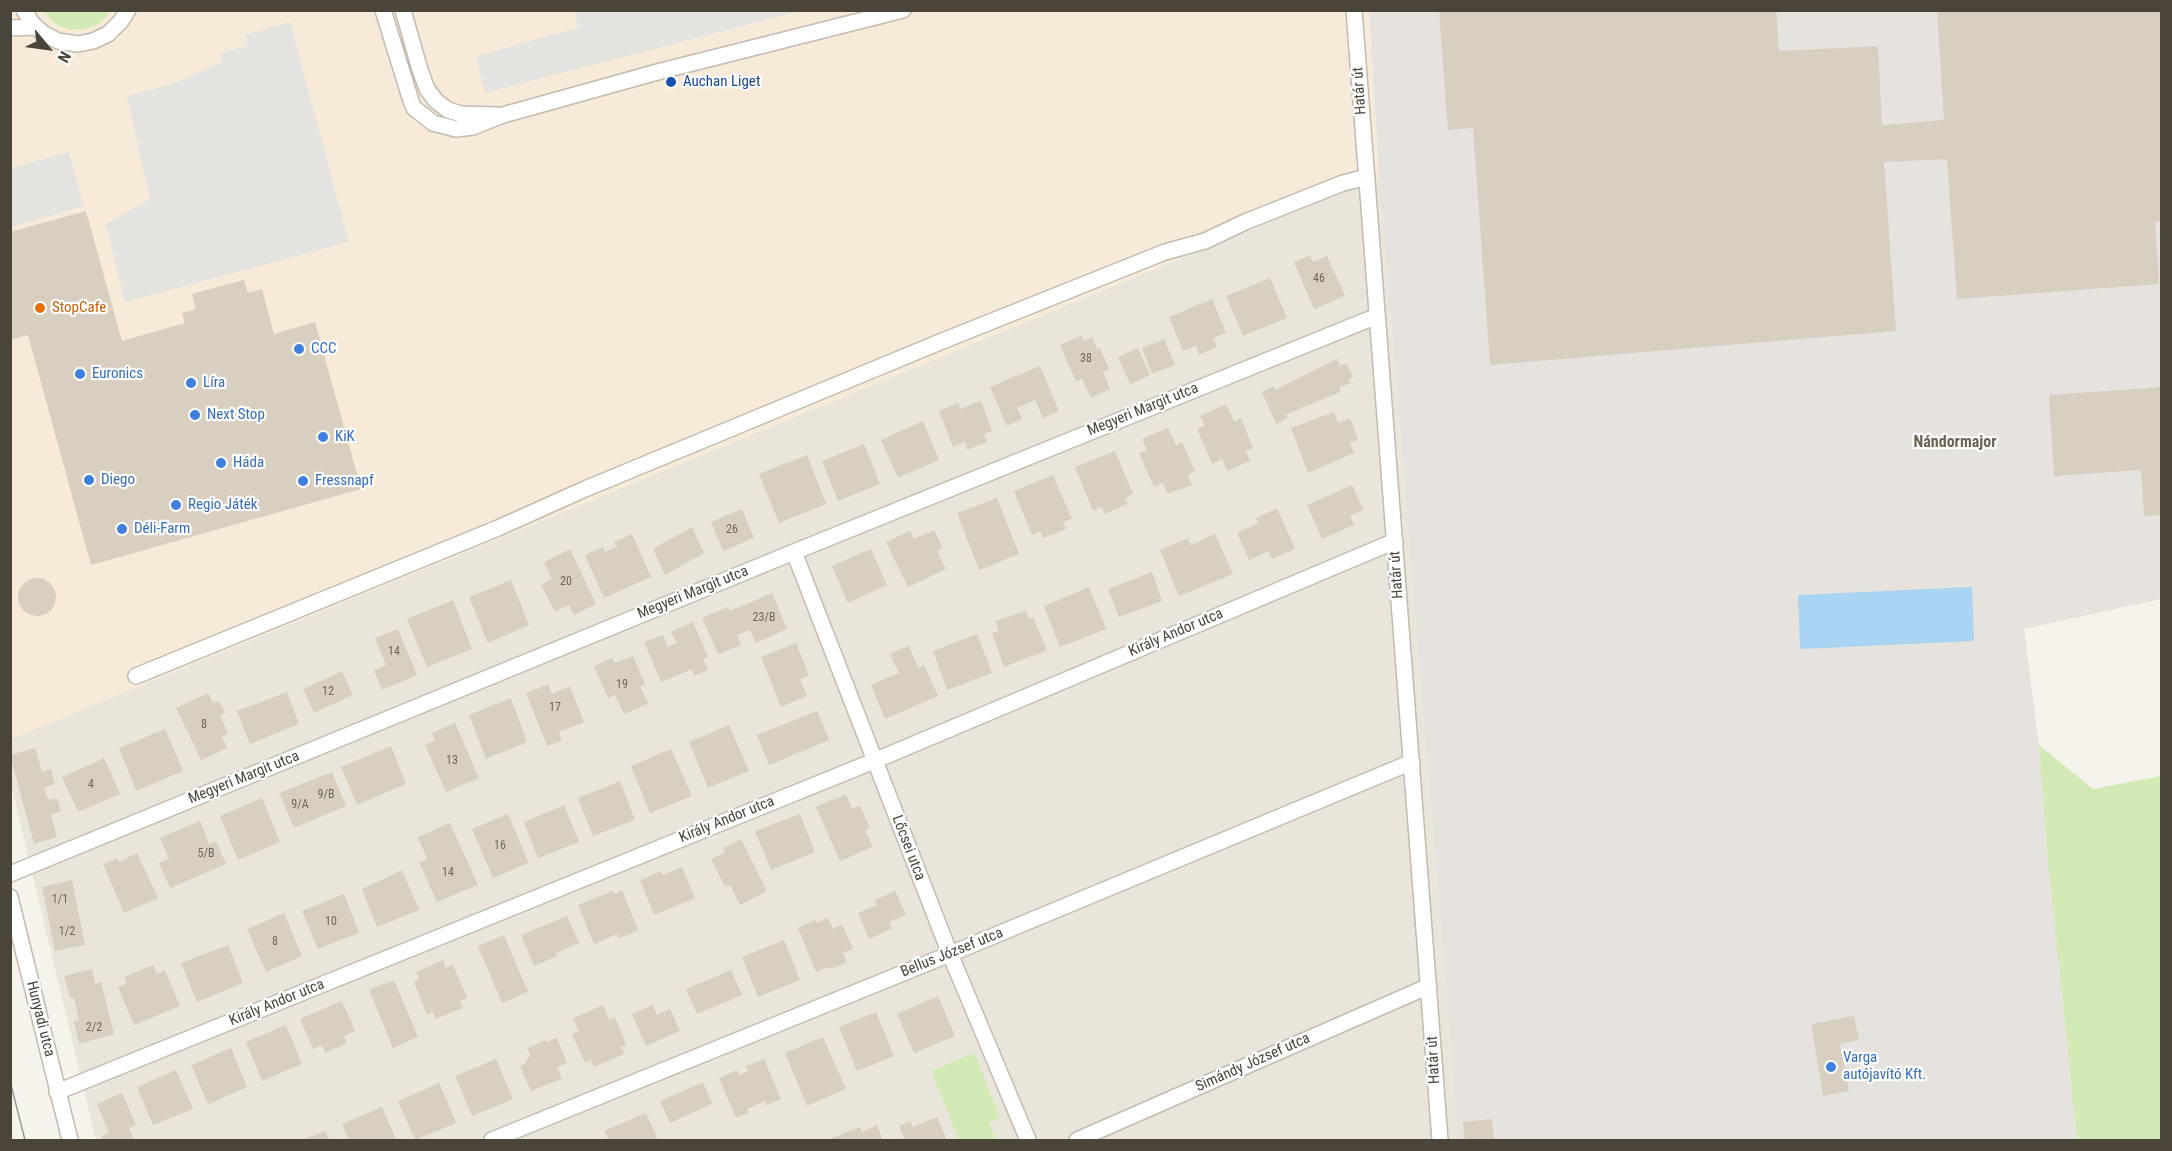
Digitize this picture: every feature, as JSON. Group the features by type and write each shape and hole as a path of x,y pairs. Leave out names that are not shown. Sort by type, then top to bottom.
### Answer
{"street":[{"path":"24,10 35,27 58,41 83,43 108,34 129,12"},
{"path":"383,10 411,101 420,114 439,126 456,129 473,127 503,116 662,71 903,10"},
{"path":"404,10 420,70 427,89 436,101 448,110 461,114 503,116"},
{"name":"Határ út","path":"1354,10 1440,1140"},
{"path":"10,28 35,27"},
{"path":"136,676 488,533 585,489 951,337 1165,252 1204,241 1343,183 1366,177"},
{"name":"Megyeri Margit utca","path":"10,874 794,552 1377,316"},
{"name":"Király Andor utca","path":"57,1092 874,760 1395,542"},
{"name":"Lőcsei utca","path":"794,552 950,954 1028,1140"},
{"name":"Bellus József utca","path":"492,1140 950,954 1412,762"},
{"name":"Hunyadi utca","path":"10,897 70,1140"},
{"name":"Simándy József utca","path":"1077,1140 1429,986"}],"shaded area":[{"path":"574,10 800,11 485,93 476,56 578,28"},
{"path":"11,11 1369,11 1379,177 11,739"},
{"path":"1369,11 2161,11 2161,599 2024,629 2039,745 2077,1140 1458,1140 1379,177"},
{"path":"290,22 349,242 125,302 106,224 150,199 127,96 173,84 222,62 221,53 248,46 245,35"},
{"path":"69,152 84,206 11,227 11,168"},
{"path":"1379,177 1458,1140 96,1140 11,785 10,739"}],"green space":[{"path":"43,11 111,11 100,23 86,29 70,30 55,24"},
{"path":"2039,745 2093,789 2161,776 2161,1140 2077,1140 2047,848"},
{"path":"974,1053 1000,1117 989,1122 995,1138 959,1140 931,1071"}],"water":[{"path":"1972,587 1974,641 1800,649 1798,595"}],"building":[{"path":"1439,10 1776,10 1779,51 1878,46 1882,125 1944,120 1937,10 2162,10 2162,221 2155,222 2159,284 1957,299 1947,159 1884,162 1896,331 1490,365 1473,128 1448,130"},
{"name":"Next Stop","path":"86,211 122,341 185,323 182,313 196,309 192,294 244,280 248,293 262,289 274,334 315,322 361,489 91,565 28,335 10,340 10,232"},
{"path":"1310,255 1313,262 1327,256 1345,296 1314,309 1294,262"},
{"path":"1270,278 1287,318 1243,336 1226,296"},
{"path":"1212,299 1226,333 1213,338 1217,347 1199,355 1196,346 1183,351 1169,317"},
{"path":"1081,336 1084,341 1092,337 1097,349 1100,348 1109,369 1103,372 1110,389 1091,398 1082,379 1076,381 1060,345"},
{"path":"1164,339 1175,365 1152,374 1142,348"},
{"path":"1138,348 1150,375 1130,384 1118,357"},
{"path":"1337,359 1340,366 1346,363 1353,377 1349,379 1351,383 1340,387 1340,392 1285,415 1288,418 1276,424 1262,392 1274,386 1275,390"},
{"path":"1040,366 1059,411 1043,418 1035,400 1017,408 1022,419 1007,426 990,387"},
{"path":"2162,387 2162,515 2144,516 2141,470 2054,476 2049,395"},
{"path":"981,401 992,431 984,434 987,442 967,450 965,442 953,447 939,411 958,403 960,409"},
{"path":"1226,404 1234,421 1241,418 1253,448 1246,451 1250,461 1227,471 1222,459 1212,464 1197,429 1205,426 1200,416"},
{"path":"1334,412 1338,423 1350,418 1358,439 1350,444 1354,453 1308,473 1291,428"},
{"path":"923,421 939,460 898,478 881,440"},
{"path":"1168,428 1176,445 1182,442 1195,471 1188,475 1192,485 1168,494 1163,483 1154,487 1139,453 1147,450 1142,439"},
{"path":"864,444 880,484 838,501 822,461"},
{"path":"1115,451 1133,494 1125,498 1128,504 1104,514 1102,507 1093,511 1075,467"},
{"path":"807,455 826,504 779,523 759,474"},
{"path":"1053,475 1072,519 1063,522 1066,529 1043,538 1040,531 1032,535 1014,491"},
{"path":"1352,485 1363,510 1350,516 1354,525 1322,539 1307,505"},
{"path":"997,498 1019,554 979,570 957,513"},
{"path":"1277,508 1295,549 1272,559 1268,551 1249,560 1237,533 1258,523 1256,518"},
{"path":"742,509 754,538 723,551 711,522"},
{"path":"692,527 704,553 665,575 653,549"},
{"path":"934,530 943,548 937,551 946,569 908,587 886,542 910,531 914,539"},
{"path":"632,534 651,577 604,598 585,555 603,547 605,552 617,547 614,542"},
{"path":"1215,534 1233,574 1179,596 1160,550 1188,538 1191,545"},
{"path":"570,549 596,604 574,615 569,605 555,612 541,585 552,579 544,562"},
{"path":"871,549 887,585 848,603 832,566"},
{"path":"1152,572 1162,601 1119,617 1108,589"},
{"path":"37,578 44,579 50,584 55,590 55,604 50,610 44,615 37,616 30,615 24,610 19,604 18,597 19,590 24,584 30,579"},
{"path":"511,580 529,625 488,643 469,597"},
{"path":"1089,587 1106,629 1060,647 1044,606"},
{"path":"772,593 787,629 756,643 750,630 737,635 741,645 718,654 702,618 728,607 730,611"},
{"path":"453,600 472,649 427,667 407,619"},
{"path":"1026,611 1029,619 1033,617 1047,650 1004,667 992,633 999,631 995,621"},
{"path":"693,622 708,657 703,659 708,670 694,676 692,669 661,682 644,642 663,635 668,647 677,643 671,632"},
{"path":"398,629 417,675 382,690 374,670 386,665 375,638"},
{"path":"977,634 992,673 947,690 933,651"},
{"path":"796,643 809,676 800,679 807,696 781,707 761,657"},
{"path":"909,646 918,668 924,665 938,696 885,719 871,685 899,673 890,654"},
{"path":"633,656 645,684 640,686 648,704 624,714 615,695 608,698 594,666 612,658 615,663"},
{"path":"342,671 353,695 314,713 303,689"},
{"path":"548,684 552,694 570,686 584,722 559,732 562,740 547,746 526,693"},
{"path":"287,692 299,724 250,744 237,711"},
{"path":"208,693 213,703 219,701 225,713 220,716 228,733 222,737 227,748 201,760 176,708"},
{"path":"511,698 527,742 486,759 469,715"},
{"path":"817,711 829,740 769,765 757,735"},
{"path":"455,723 479,778 446,792 425,745 435,740 432,733"},
{"path":"729,725 749,771 708,788 689,742"},
{"path":"165,729 183,771 136,791 119,748"},
{"path":"391,746 406,784 357,805 341,767"},
{"path":"35,748 42,772 51,769 55,784 44,788 46,794 49,800 57,798 61,811 51,815 57,837 34,844 10,755"},
{"path":"671,749 692,796 650,813 631,766"},
{"path":"104,758 120,794 78,812 62,777"},
{"path":"332,772 346,806 294,828 279,793"},
{"path":"620,781 635,820 593,836 578,798"},
{"path":"846,794 852,809 860,806 870,828 865,830 873,847 840,861 816,807"},
{"path":"262,798 280,842 238,860 220,816"},
{"path":"564,805 579,842 538,858 524,822"},
{"path":"508,814 529,863 493,878 472,829"},
{"path":"800,814 815,852 771,870 755,831"},
{"path":"200,821 209,844 216,841 226,864 170,888 159,863 169,859 160,838"},
{"path":"450,823 478,885 437,902 419,862 427,859 418,837"},
{"path":"741,839 767,891 740,905 730,885 725,887 711,859 725,852 723,848"},
{"path":"137,853 158,898 124,913 103,864 118,858 119,862"},
{"path":"682,867 695,898 654,915 640,880 661,871 663,875"},
{"path":"402,870 419,910 377,927 362,889"},
{"path":"72,880 85,945 55,951 42,887"},
{"path":"622,890 638,930 619,938 617,934 594,944 578,905 613,891 614,894"},
{"path":"895,891 906,915 889,922 892,929 869,939 858,913 877,905 875,900"},
{"path":"344,894 359,933 318,949 302,911"},
{"path":"284,913 302,956 266,972 247,929"},
{"path":"567,916 579,943 534,966 521,935"},
{"path":"828,918 833,929 842,924 853,949 843,953 847,962 816,972 798,928 815,920 816,923"},
{"path":"504,935 528,992 502,1003 478,946"},
{"path":"784,940 800,980 758,997 742,957"},
{"path":"228,945 243,983 197,1002 181,963"},
{"path":"443,960 446,968 453,965 467,998 460,1001 463,1008 436,1019 433,1012 427,1015 414,982 419,980 416,972"},
{"path":"153,965 157,974 165,970 180,1006 134,1025 118,987 127,983 124,977"},
{"path":"92,969 95,984 101,982 114,1034 79,1044 74,1022 79,1020 74,998 70,998 64,976"},
{"path":"731,970 742,995 697,1014 686,989"},
{"path":"394,980 418,1037 393,1048 369,990"},
{"path":"938,996 955,1036 914,1053 897,1014"},
{"path":"342,1001 355,1031 344,1036 347,1043 325,1053 322,1045 313,1049 300,1019"},
{"path":"603,1005 609,1020 615,1017 626,1045 621,1047 624,1054 594,1067 591,1060 585,1063 572,1034 579,1031 573,1018"},
{"path":"653,1005 657,1015 670,1009 680,1031 646,1046 632,1014"},
{"path":"876,1012 894,1056 857,1071 839,1027"},
{"name":"Varga autójavító Kft.","path":"1854,1016 1859,1040 1840,1044 1849,1091 1823,1096 1811,1024"},
{"path":"286,1025 302,1064 262,1081 246,1042"},
{"path":"823,1037 846,1089 807,1106 785,1053"},
{"path":"557,1038 567,1063 557,1067 562,1079 531,1091 520,1066 525,1064 530,1054 527,1048"},
{"path":"231,1048 247,1087 208,1104 191,1065"},
{"path":"496,1059 513,1099 472,1116 455,1076"},
{"path":"764,1059 781,1099 767,1105 765,1101 747,1109 749,1113 736,1118 719,1078 737,1070 739,1075 748,1071 746,1066"},
{"path":"176,1070 193,1109 153,1125 137,1087"},
{"path":"703,1082 712,1104 670,1123 660,1101"},
{"path":"439,1083 456,1123 415,1140 398,1101"},
{"path":"122,1093 136,1125 129,1128 134,1140 103,1140 101,1136 109,1133 97,1104"},
{"path":"382,1107 396,1140 349,1140 342,1124"},
{"path":"646,1113 658,1140 609,1140 604,1131"},
{"path":"937,1117 947,1140 898,1140 904,1138 899,1126 910,1121 913,1127"},
{"path":"1492,1119 1494,1140 1465,1140 1463,1122"},
{"path":"877,1125 883,1140 833,1140 832,1138 860,1127 862,1132"},
{"path":"325,1131 329,1140 302,1140"}],"tram line":[{"path":"10,1081 25,1140"}],"place":[{"name":"Auchan Liget","path":"671,82"},
{"name":"StopCafe","path":"40,308"},
{"name":"CCC","path":"299,349"},
{"name":"Euronics","path":"80,374"},
{"name":"Líra","path":"191,383"},
{"name":"Next Stop","path":"195,415"},
{"name":"KiK","path":"323,437"},
{"name":"Háda","path":"221,463"},
{"name":"Diego","path":"89,480"},
{"name":"Fressnapf","path":"303,481"},
{"name":"Regio Játék","path":"176,505"},
{"name":"Déli-Farm","path":"122,529"},
{"name":"Varga autójavító Kft.","path":"1831,1067"}],"district":[{"name":"Nándormajor","path":"1955,443"}]}
